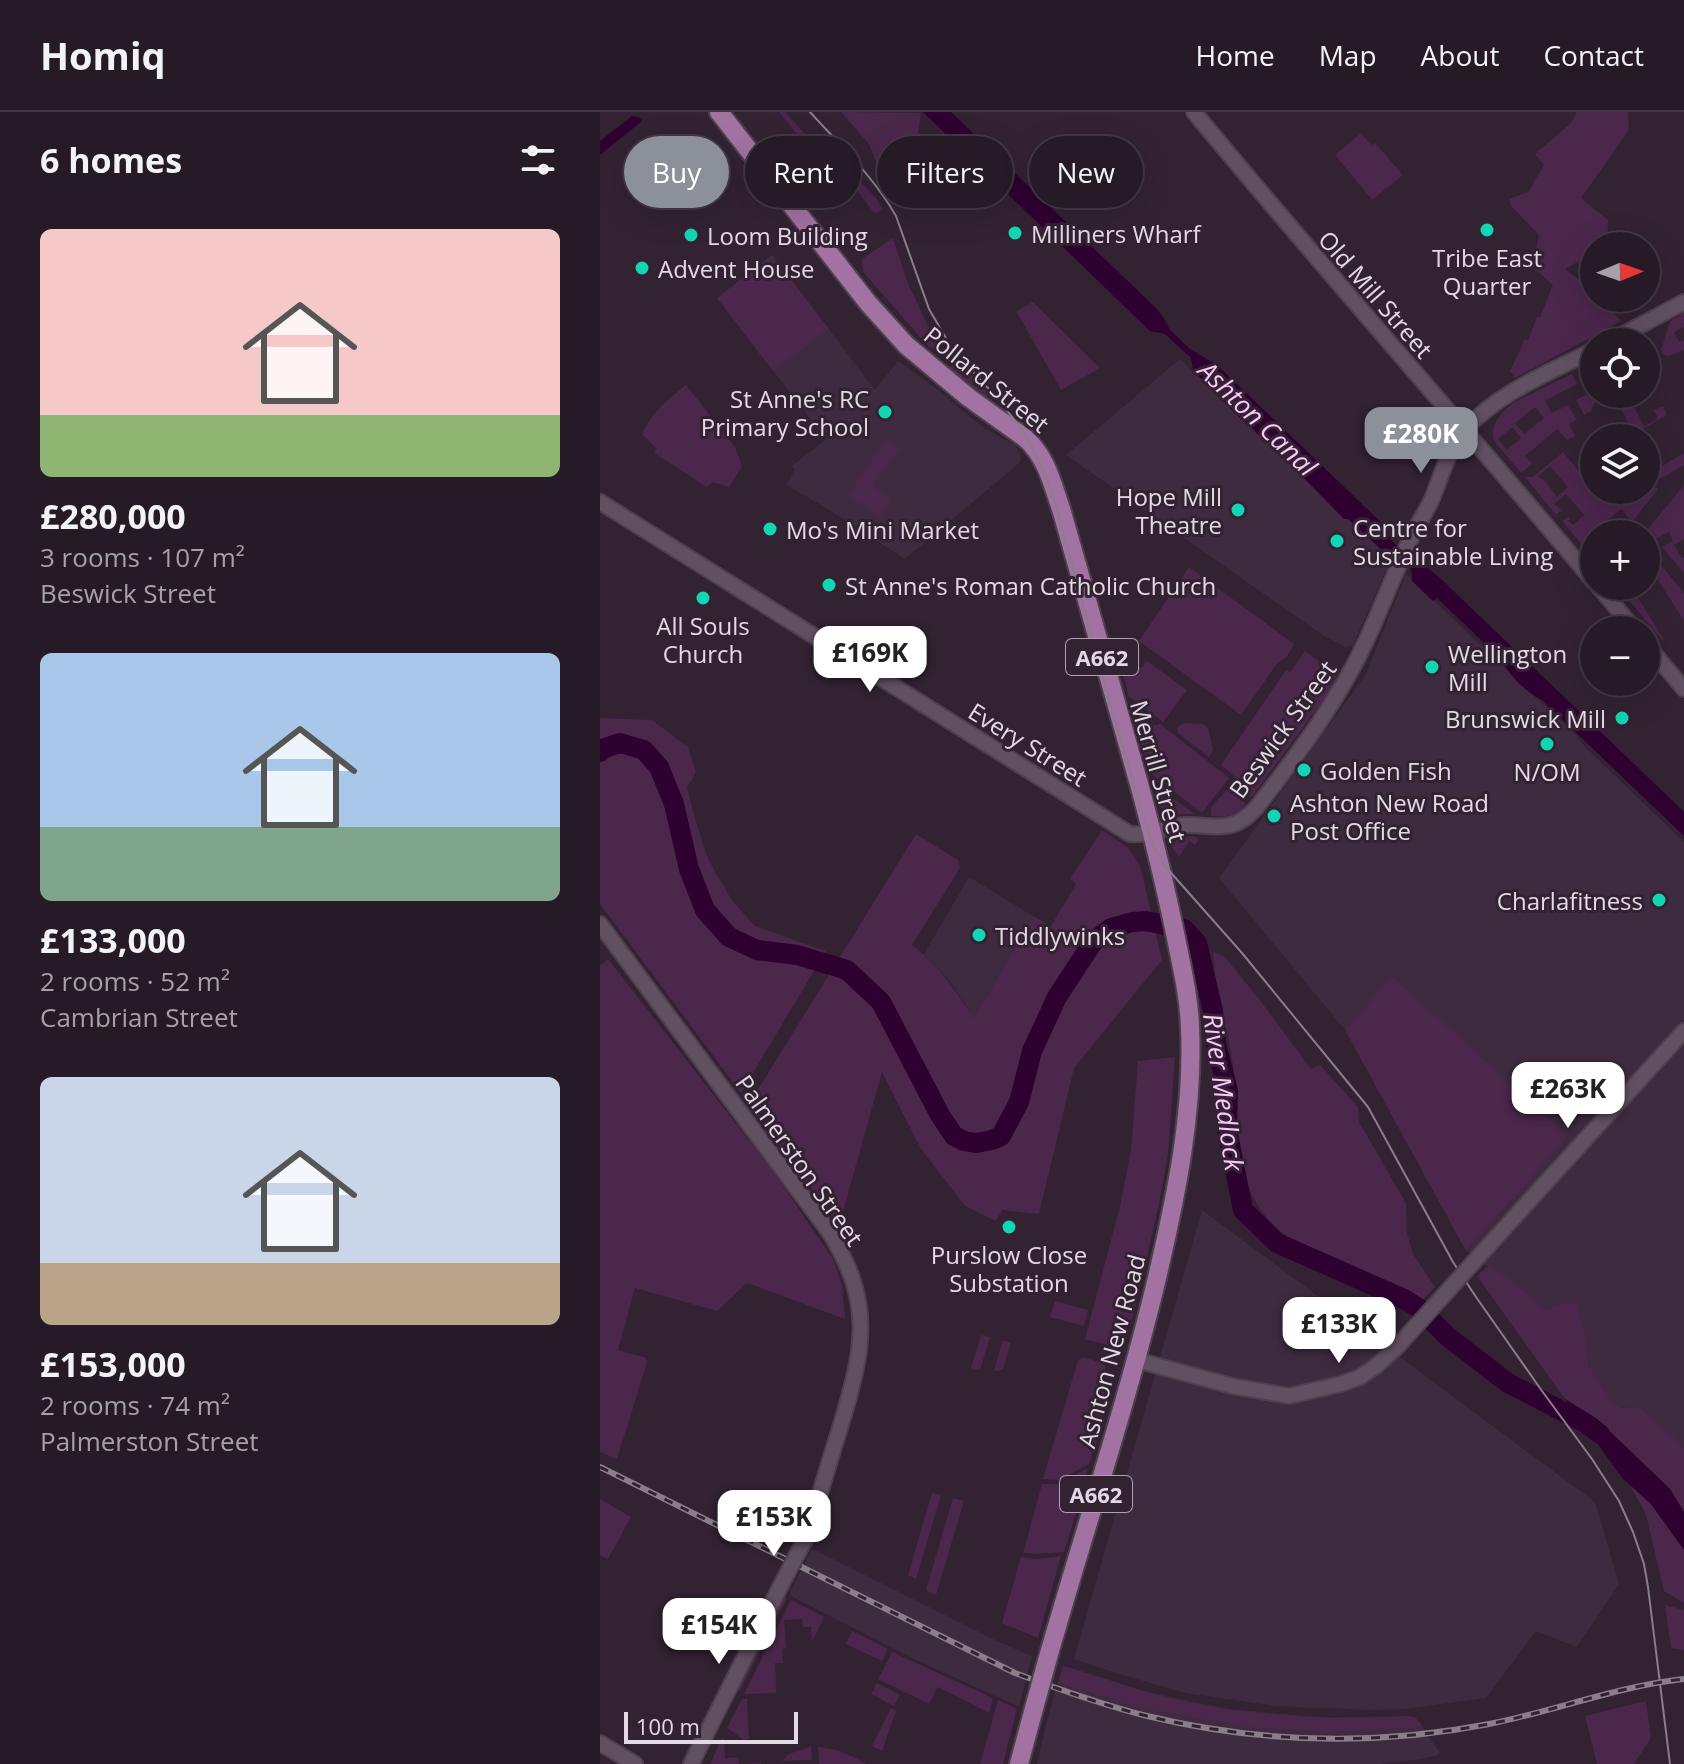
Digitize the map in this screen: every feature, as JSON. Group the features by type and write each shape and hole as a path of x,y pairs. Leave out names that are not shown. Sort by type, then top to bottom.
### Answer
{"main road":[{"name":"Pollard Street","path":"719,112 860,294 906,345 968,397 1025,438 1043,459"},
{"name":"Merrill Street","path":"1043,459 1062,512 1152,833 1177,941"},
{"name":"Ashton New Road","path":"1019,1764 1136,1360 1175,1202 1186,1130 1191,1030 1177,941"}],"street":[{"name":"Old Mill Street","path":"1194,112 1580,565"},
{"path":"1635,328 1684,302"},
{"name":"Beswick Street","path":"1152,833 1177,826 1224,826 1243,819 1257,807 1326,714 1350,673 1436,489 1447,456 1466,429 1511,393 1580,357"},
{"name":"Every Street","path":"600,502 1123,830 1130,834 1152,833"},
{"name":"Old Mill Street","path":"1610,600 1623,616"},
{"path":"1660,661 1684,689"},
{"name":"Palmerston Street","path":"600,924 830,1233 853,1277 859,1300 861,1328 854,1382 808,1535 691,1764"},
{"path":"600,951 613,941"},
{"path":"1136,1360 1232,1386 1289,1396 1360,1377 1397,1347 1684,1031"},
{"path":"600,1743 635,1764"}],"shaded area":[{"path":"779,112 785,112 807,136 799,136"},
{"path":"841,112 921,113 918,136 877,136 877,162 868,143"},
{"path":"1577,112 1628,112 1629,130 1581,198 1608,220 1608,232 1580,232 1580,261 1565,269 1580,280 1580,312 1613,312 1621,321 1608,328 1580,328 1580,343 1515,378 1510,371 1537,317 1540,317 1553,285 1532,267 1539,235 1511,206 1509,199 1528,192 1544,165 1535,154 1571,123"},
{"path":"1361,133 1371,145 1375,143 1403,175 1372,200 1335,155"},
{"path":"861,182 877,200 877,208 883,209 875,214 861,196"},
{"path":"893,238 909,286 934,338 941,349 991,396 987,397 951,371 945,354 928,346 863,272 863,258"},
{"name":"St Anne's RC Primary School","path":"772,255 875,390 898,361 984,428 1015,445 1020,453 1018,464 905,559 786,485 795,469 792,466 826,439 717,298"},
{"path":"772,255 829,329 773,371 717,298"},
{"path":"1033,302 1100,368 1061,390 1016,311"},
{"path":"1684,313 1684,327 1674,332 1679,342 1684,340 1684,350 1664,355 1661,350 1670,321"},
{"path":"1180,359 1391,559 1353,645 1346,647 1324,636 1066,455"},
{"path":"1572,374 1577,384 1545,401 1552,413 1568,405 1577,420 1569,424 1575,436 1567,440 1557,429 1525,456 1532,464 1521,473 1494,441 1493,435 1498,418 1515,402","holes":["1535,407 1544,418 1524,434 1515,423","1512,427 1521,438 1507,450 1498,439"]},
{"path":"686,385 735,447 742,466 729,487 712,482 707,487 654,453 657,449 642,434 655,413"},
{"path":"1663,406 1667,415 1648,424 1658,419 1654,410"},
{"path":"1580,408 1592,408 1591,411 1584,415"},
{"path":"1621,408 1634,408 1643,424 1629,424"},
{"path":"886,438 900,448 873,486 892,500 880,517 848,496"},
{"path":"1563,452 1580,472 1580,504 1646,504 1634,520 1621,509 1608,520 1580,520 1580,542 1562,521 1568,517 1573,525 1584,515 1566,494 1554,504 1562,510 1556,515 1525,477 1533,477","holes":["1550,466 1568,487 1557,497 1538,476"]},
{"path":"1684,453 1684,465 1660,479 1660,467"},
{"path":"1684,485 1684,539 1674,545 1684,558 1684,573 1662,547 1673,541 1669,532 1660,537 1660,520 1655,520"},
{"path":"1660,564 1684,593 1684,621 1660,583"},
{"path":"1189,567 1294,644 1241,715 1139,641"},
{"path":"1406,574 1684,842 1684,1446 1640,1407 1622,1408 1612,1401 1589,1366 1576,1300 1546,1309 1466,1251 1567,1138 1392,977 1345,1030 1219,878 1366,674"},
{"path":"1629,600 1640,600 1649,616 1642,616"},
{"path":"1120,650 1137,657 1134,662 1141,668 1147,661 1187,690 1163,722 1129,697 1117,653"},
{"path":"1305,651 1332,671 1336,675 1335,680 1251,798 1241,788 1243,784 1221,765 1286,670 1290,672"},
{"path":"600,718 652,720 688,747 696,772 687,788 696,822 708,859 731,899 755,926 826,951 741,1093 600,904"},
{"path":"1189,723 1203,724 1208,728 1213,750 1209,757 1178,733 1177,728"},
{"path":"1160,724 1229,778 1202,813 1150,773 1137,729"},
{"path":"1157,787 1195,814 1167,814 1158,800"},
{"path":"1225,791 1246,804 1230,815 1211,816 1211,808"},
{"path":"1102,830 1127,847 1140,865 1162,960 1074,1068 1039,1214 1002,1210 996,1221 965,1206 921,1149 882,1072 839,1226 749,1104 916,834 958,860 960,868 912,945 939,970 974,1018 1033,916 1051,926 1076,884 1070,879"},
{"path":"1193,836 1199,839 1195,845 1190,841 1179,857 1171,846 1172,839"},
{"name":"Tiddlywinks","path":"969,877 1033,916 974,1018 949,980 924,954"},
{"path":"1213,952 1224,956 1311,1069 1320,1065 1358,1107 1359,1122 1406,1203 1407,1233 1413,1254 1435,1287 1422,1300 1379,1278 1303,1247 1280,1231 1263,1212 1243,1171 1231,1054"},
{"path":"608,959 775,1174 833,1259 842,1285 845,1319 747,1283 717,1311 635,1288 618,1350 646,1358 647,1363 617,1459 600,1452 600,965"},
{"path":"1392,976 1568,1137 1466,1251 1345,1030"},
{"path":"1175,1057 1168,1155 1133,1317 1111,1346 1085,1339 1120,1206 1131,1150 1138,1061"},
{"path":"1202,1210 1595,1502 1619,1584 1577,1647 1536,1631 1486,1698 1405,1709 1371,1710 1276,1706 1185,1693 1074,1659"},
{"path":"1490,1264 1546,1309 1576,1300 1589,1366 1612,1401 1622,1408 1640,1407 1684,1446 1684,1512 1670,1489 1597,1419 1565,1399 1477,1276"},
{"path":"1055,1301 1088,1310 1084,1326 1050,1317"},
{"path":"981,1335 990,1337 980,1370 971,1368"},
{"path":"1003,1340 1011,1343 1003,1369 994,1370"},
{"path":"1083,1357 1105,1364 1108,1403 1089,1464 1059,1480 1043,1479 1078,1360"},
{"path":"1088,1468 1078,1501 1062,1482"},
{"path":"1629,1483 1651,1504 1684,1550 1684,1603 1664,1591 1646,1515"},
{"path":"1042,1484 1058,1484 1078,1507 1064,1552 1023,1553"},
{"path":"932,1493 941,1495 916,1579 908,1575"},
{"path":"953,1498 964,1501 936,1595 926,1590"},
{"path":"600,1499 631,1517 608,1559 600,1555"},
{"path":"815,1550 1032,1656 1019,1707 914,1659 791,1596 790,1592 811,1551"},
{"path":"1061,1556 1038,1638 1002,1623 1021,1557"},
{"path":"784,1597 787,1598 739,1692 737,1691"},
{"path":"791,1600 824,1617 812,1642 811,1627 803,1627 802,1619 784,1620 786,1648 782,1649 783,1663 775,1663 776,1693 744,1694"},
{"path":"1665,1605 1684,1610 1684,1650 1671,1648"},
{"path":"852,1631 888,1649 882,1661 846,1644"},
{"path":"892,1652 993,1698 989,1713 938,1687 929,1704 878,1679"},
{"path":"1063,1666 1151,1693 1228,1709 1328,1718 1411,1716 1417,1719 1440,1753 1421,1759 1379,1764 1037,1764"},
{"path":"1063,1666 1181,1701 1237,1711 1351,1718 1408,1716 1415,1717 1423,1727 1326,1732 1255,1728 1144,1708 1058,1683"},
{"path":"877,1683 900,1695 894,1706 871,1694"},
{"path":"742,1699 747,1699 749,1739 744,1740 727,1728"},
{"path":"998,1700 1017,1709 1003,1764 980,1764"},
{"path":"1646,1701 1651,1738 1634,1764 1597,1764 1585,1716"},
{"path":"891,1708 896,1711 882,1751 872,1746"},
{"path":"722,1738 725,1758 738,1757 739,1764 710,1764"},
{"path":"811,1746 812,1760 782,1761 789,1754"},
{"path":"818,1747 843,1752 866,1764 819,1764"}],"water":[{"path":"923,112 951,112 976,136 948,136"},
{"path":"632,116 642,121 600,155 600,141"},
{"name":"Ashton Canal","path":"1013,171 1029,187 1029,208 1051,208 1155,307 1170,330 1190,349 1217,365 1387,528 1392,541 1412,560 1421,562 1441,579 1684,812 1684,836 1542,700 1519,683 1502,660 1437,598 1433,601 1412,581 1411,569 1387,548 1381,549 1348,519 1344,519 1193,370 1191,358 1165,334 1150,331 1013,199"},
{"path":"1565,1399 1597,1419 1670,1489 1684,1512 1684,1550 1651,1504 1623,1479"}],"waterway":[{"name":"River Medlock","path":"600,752 620,743 644,750 659,767 674,804 689,869 705,910 729,937 757,950 797,955 847,970 881,1002 940,1115 954,1136 964,1141 976,1143 1001,1136 1019,1102 1032,1051 1057,997 1093,942 1111,928 1132,922 1146,921 1184,929 1197,943 1213,1011 1216,1044 1228,1091 1227,1130 1243,1210 1277,1243 1420,1309 1448,1337 1508,1383 1600,1434"}],"tram line":[{"path":"810,112 878,188 896,216 929,309 947,340 1021,429 1047,479 1152,844 1165,866 1242,953 1368,1107 1453,1262 1619,1501 1644,1564 1670,1764"}],"railway":[{"path":"600,1467 1015,1673 1113,1707 1190,1725 1275,1736 1404,1736 1489,1724 1635,1687 1684,1679"}],"place":[{"name":"Tribe East Quarter","path":"1487,230"},
{"name":"Milliners Wharf","path":"1015,233"},
{"name":"Loom Building","path":"691,235"},
{"name":"Advent House","path":"642,268"},
{"name":"St Anne's RC Primary School","path":"885,412"},
{"name":"Hope Mill Theatre","path":"1238,510"},
{"name":"Mo's Mini Market","path":"770,529"},
{"name":"Centre for Sustainable Living","path":"1337,541"},
{"name":"St Anne's Roman Catholic Church","path":"829,585"},
{"name":"All Souls Church","path":"703,598"},
{"name":"Wellington Mill","path":"1432,667"},
{"name":"Brunswick Mill","path":"1622,718"},
{"name":"N/OM","path":"1547,744"},
{"name":"Golden Fish","path":"1304,770"},
{"name":"Ashton New Road Post Office","path":"1274,816"},
{"name":"Charlafitness","path":"1659,900"},
{"name":"Tiddlywinks","path":"979,935"},
{"name":"Purslow Close Substation","path":"1009,1227"}]}
